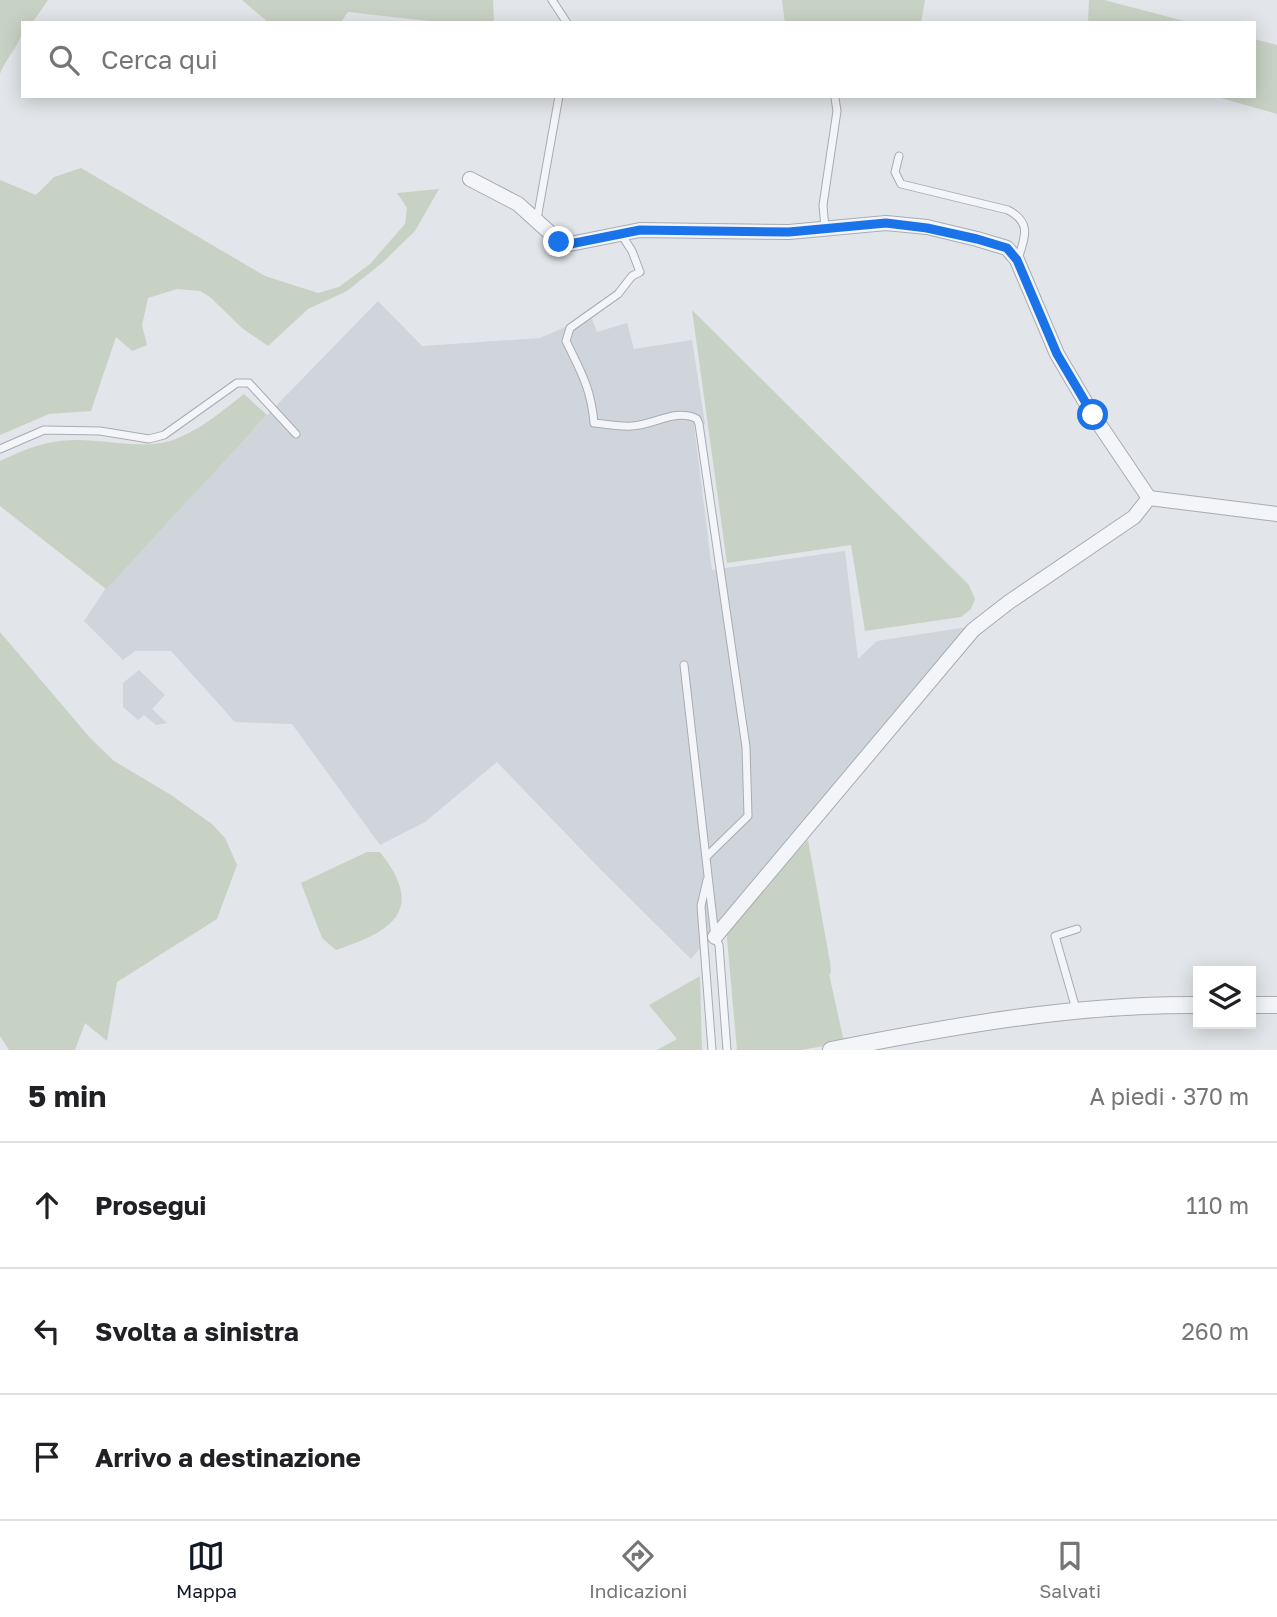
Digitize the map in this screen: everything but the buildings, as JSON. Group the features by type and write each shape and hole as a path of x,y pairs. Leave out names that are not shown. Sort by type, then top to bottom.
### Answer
{"street":[{"path":"470,179 518,204 559,242 570,244 640,230 789,232 886,223 927,228 1007,248 1017,260 1057,354 1093,415 1149,498 1277,514"},
{"path":"715,937 973,630 1009,602 1134,517 1149,498"},
{"path":"831,1050 918,1033 1076,1009 1193,1005"},
{"path":"1256,1005 1277,1005"}],"lane":[{"path":"552,0 566,21"},
{"path":"537,220 559,98"},
{"path":"825,229 823,205 837,111 835,98"},
{"path":"899,156 895,172 901,184 1008,210 1021,217 1026,228 1017,260"},
{"path":"621,234 632,251 640,272 632,276 618,294 569,328 566,341 583,373 592,399 594,423 630,426 651,424 682,414 697,419 699,424 746,747 748,816 707,856"},
{"path":"0,449 44,430 100,431 149,439 164,435 237,383 250,383 296,434"},
{"path":"684,665 715,937 719,945 727,1050"},
{"path":"709,874 701,906 712,1050"},
{"path":"1076,1009 1055,936 1077,929"}],"shaded area":[{"path":"378,301 422,346 540,338 589,312 597,332 627,323 634,349 692,340 705,424 694,425 712,570 845,551 858,659 877,641 968,627 691,959 497,762 425,822 380,845 292,724 235,722 171,651 135,651 123,660 84,621 110,582"},
{"path":"139,670 165,695 152,709 167,723 156,725 144,715 138,720 123,707 123,683"}],"green space":[{"path":"0,0 48,0 33,21 21,21 18,43 0,74"},
{"path":"242,0 493,0 494,21 428,21 348,12 341,21 267,21"},
{"path":"782,0 925,0 921,21 785,21"},
{"path":"1089,0 1104,0 1184,21 1088,21"},
{"path":"1256,40 1277,45 1277,114 1221,98 1256,98"},
{"path":"81,168 265,276 318,293 339,287 370,264 405,224 407,208 397,193 439,189 415,231 382,263 347,291 308,309 268,346 242,328 210,297 200,291 177,289 148,298 142,325 147,345 132,351 116,337 91,411 49,414 0,435 0,180 36,195 54,177"},
{"path":"692,310 969,585 975,599 971,609 961,617 865,631 851,545 727,563"},
{"path":"244,394 267,415 106,589 0,506 0,461 57,441 89,440 137,444 170,441 200,427"},
{"path":"0,632 91,739 114,761 171,795 212,824 225,838 237,865 217,919 117,982 107,1041 85,1023 75,1050 9,1050 0,1036"},
{"path":"808,840 830,962 829,974 844,1042 802,1050 737,1050 726,927"},
{"path":"367,852 380,852 400,889 401,903 397,915 388,926 357,943 336,950 322,938 301,883"},
{"path":"700,976 702,1050 657,1050 677,1039 649,1005"}],"route":[{"path":"559,242 570,244 640,230 789,232 886,223 927,228 1007,248 1017,260 1057,354 1093,415"}]}
